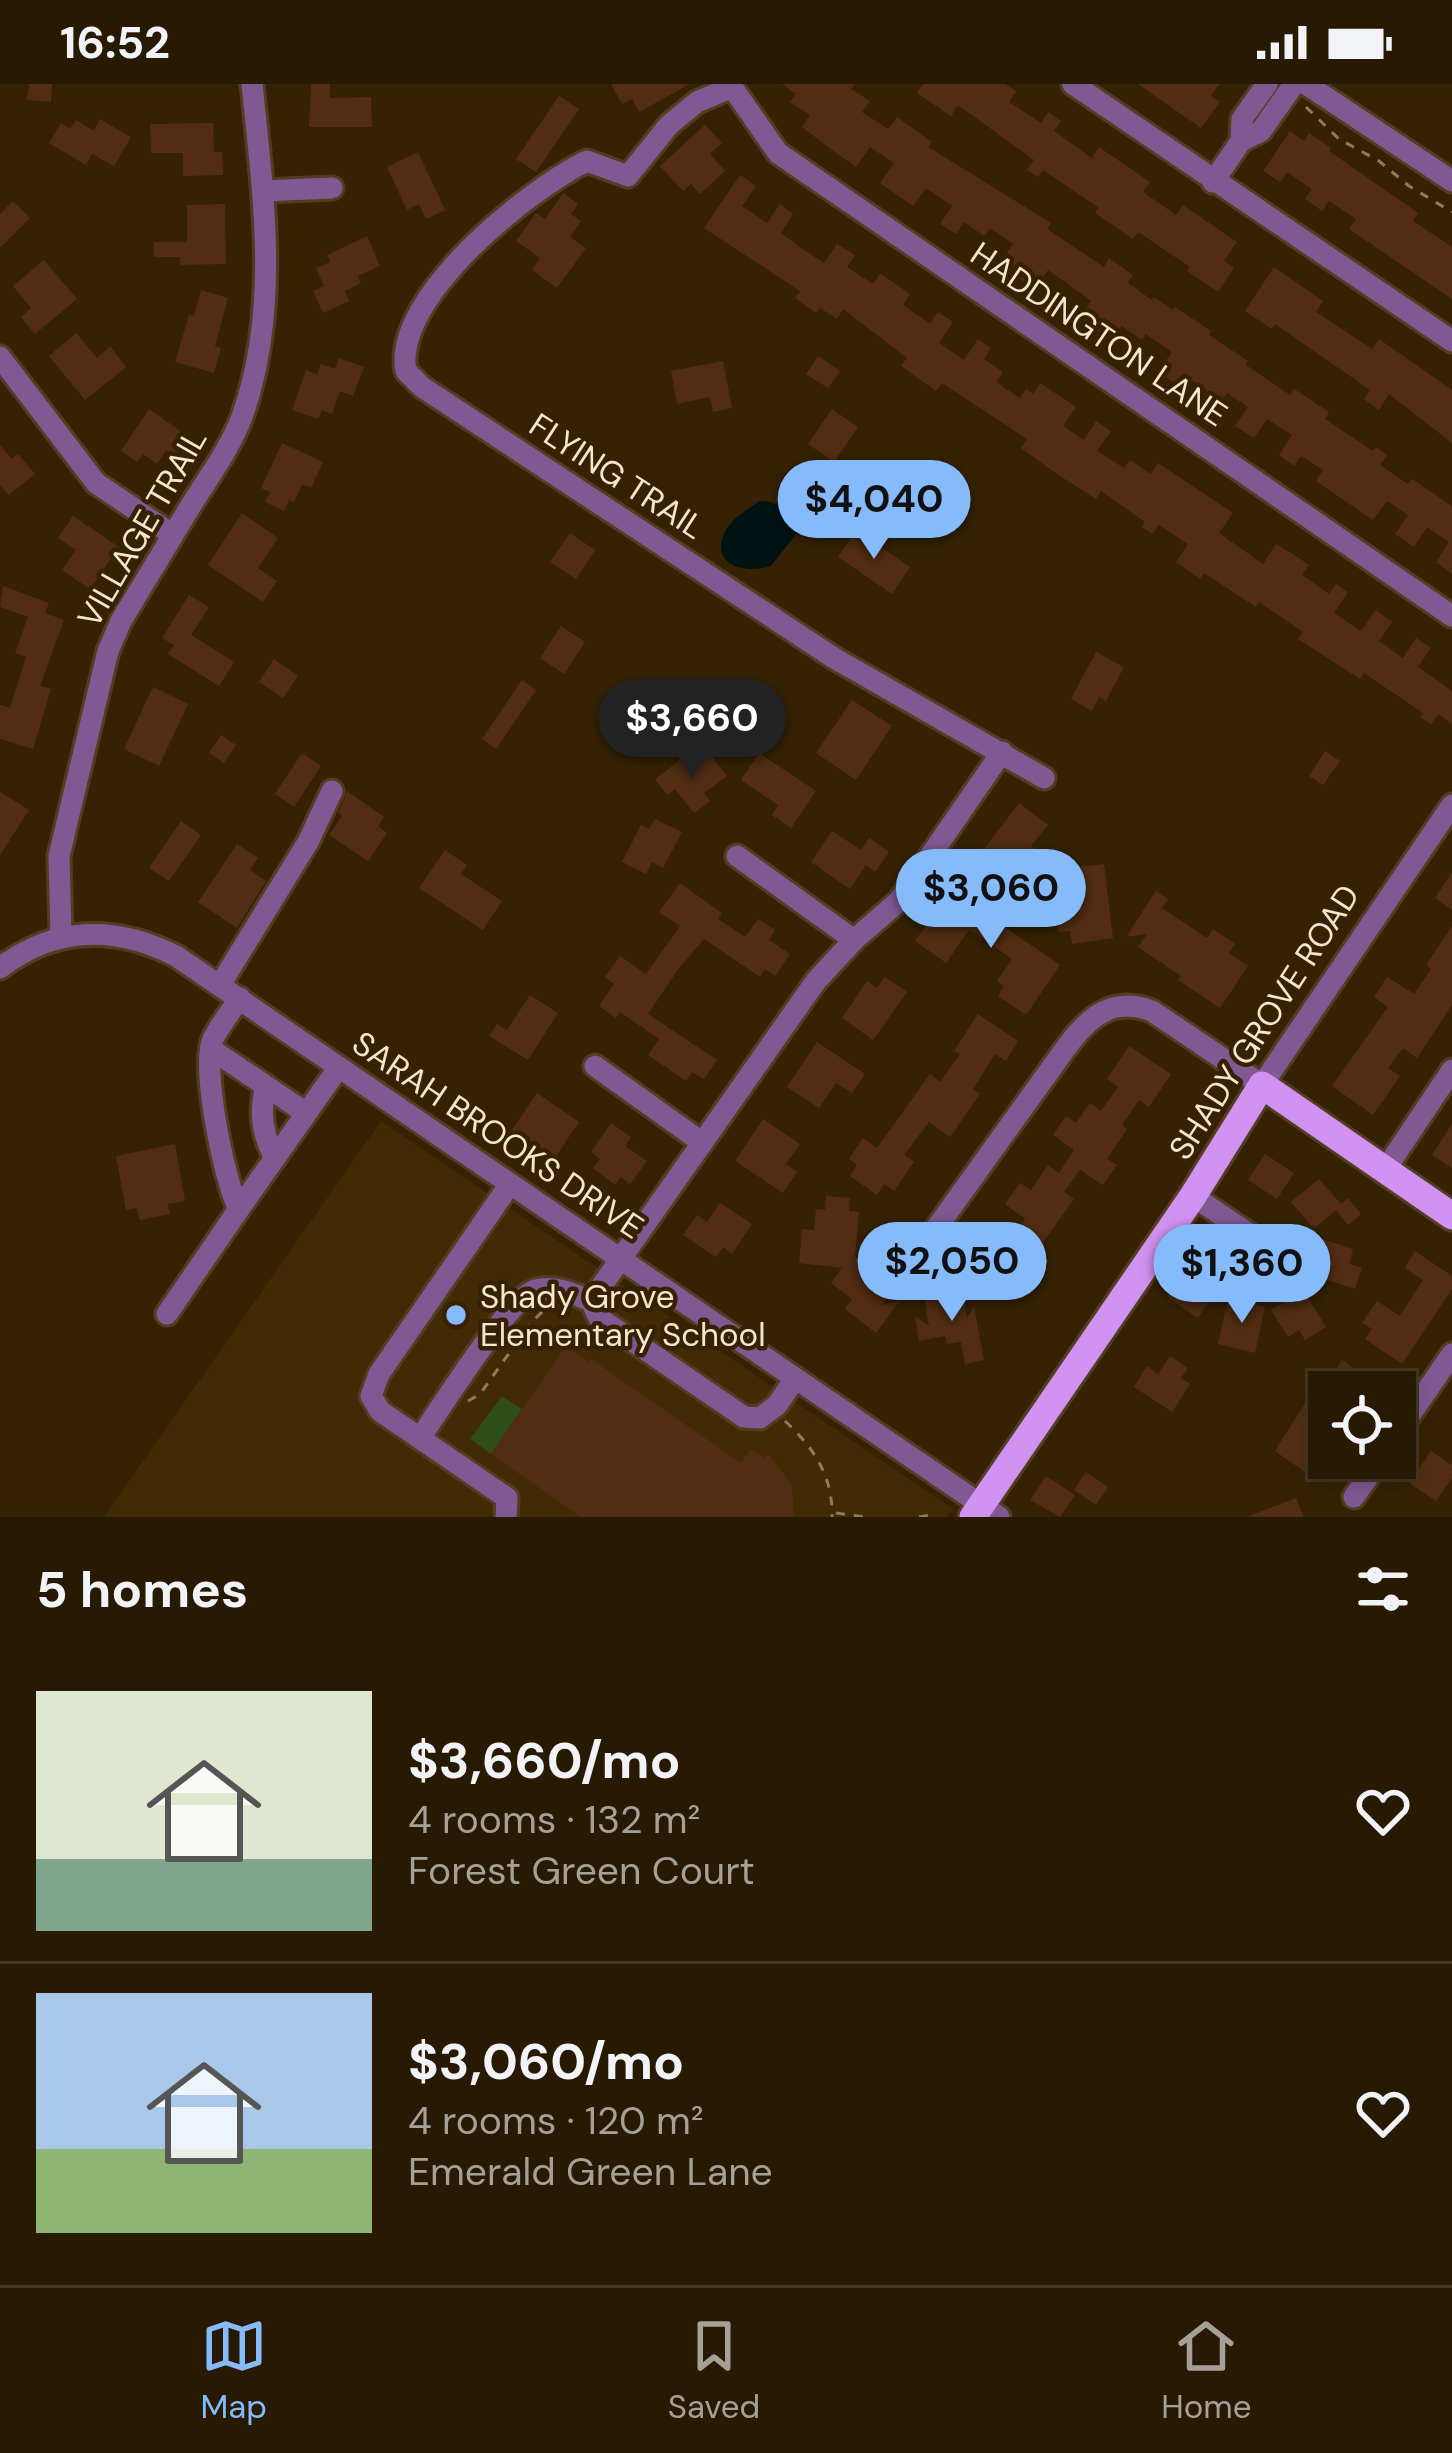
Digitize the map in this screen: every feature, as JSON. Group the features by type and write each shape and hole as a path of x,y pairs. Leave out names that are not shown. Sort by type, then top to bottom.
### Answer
{"main road":[{"path":"1262,1085 1452,1216"},
{"name":"SHADY GROVE ROAD","path":"985,1513 1262,1085"}],"street":[{"name":"VILLAGE TRAIL","path":"62,935 59,856 108,651 242,418 257,365 267,303 252,84"},
{"path":"1073,84 1452,340"},
{"name":"FLYING TRAIL","path":"731,86 697,102 669,125 628,176 587,161 511,210 448,274 420,311 408,338 406,371 413,381 834,658 1044,778"},
{"name":"HADDINGTON LANE","path":"731,86 778,153 1452,616"},
{"path":"1213,182 1241,141 1262,131 1289,86 1452,181"},
{"path":"262,191 332,188"},
{"path":"3,369 96,484 173,535"},
{"path":"591,1301 816,982 916,880 1002,752"},
{"path":"220,985 308,842 332,791"},
{"name":"SHADY GROVE ROAD","path":"1262,1085 1452,805"},
{"path":"737,856 854,940"},
{"path":"0,968 26,950 62,935"},
{"name":"SARAH BROOKS DRIVE","path":"62,935 122,935 148,941 220,985 985,1513"},
{"path":"239,1209 229,1190 208,1063 211,1048 240,998"},
{"path":"935,1230 1084,1023 1102,1010 1137,1005 1152,1011 1262,1085"},
{"path":"211,1048 306,1113"},
{"path":"167,1314 339,1066"},
{"path":"595,1066 700,1141"},
{"path":"1385,1170 1452,1070"},
{"path":"266,1086 261,1105 266,1142 275,1158"},
{"path":"506,1517 507,1498 380,1411 370,1396 379,1374 510,1184"},
{"path":"1192,1196 1258,1240"},
{"path":"420,1438 512,1307 533,1290 566,1290 591,1301 599,1318 744,1417 760,1418 778,1405 795,1379"},
{"path":"1416,1406 1452,1354"},
{"path":"1354,1497 1366,1479"}],"path":[{"path":"1289,86 1339,139 1452,212"},
{"path":"464,1404 480,1394 530,1324 549,1306"},
{"path":"783,1419 818,1456 827,1475 833,1515 864,1517"},
{"path":"919,1517 931,1516"}],"shaded area":[{"path":"759,501 784,510 797,533 771,566 739,567 724,558 722,540 730,524"},
{"name":"Shady Grove Elementary School","path":"381,1121 953,1509 947,1517 104,1517"}],"green space":[{"path":"502,1396 522,1409 491,1454 470,1439"}],"building":[{"path":"29,84 52,84 51,102 27,100"},
{"path":"311,84 330,84 330,98 371,97 372,127 309,127"},
{"path":"611,84 690,84 639,112 632,99 622,104"},
{"path":"782,84 855,84 851,89 870,101 862,112 888,129 897,117 932,142 928,147 1051,223 1047,229 1104,267 1109,258 1133,275 1128,283 1211,331 1209,335 1248,361 1246,365 1290,395 1294,389 1329,412 1325,419 1387,455 1380,465 1408,484 1412,479 1452,506 1452,574 1436,562 1449,542 1427,527 1414,547 1395,534 1408,515 1387,501 1373,520 1316,481 1323,470 1301,456 1294,466 1279,455 1292,435 1267,419 1254,438 1235,426 1248,407 1227,393 1214,412 1199,402 1207,390 1182,374 1176,384 1158,372 1172,352 1146,334 1142,340 1122,326 1111,341 1078,319 1091,301 1048,270 1035,289 999,265 1013,244 990,228 984,236 964,222 956,234 940,224 952,206 926,188 913,206 880,183 894,163 870,147 856,167 802,127 810,115 790,102 796,94"},
{"path":"923,84 1005,84 1016,91 1009,102 1041,123 1048,112 1061,121 1054,131 1092,158 1099,147 1150,182 1143,192 1176,215 1183,205 1237,242 1224,261 1234,268 1218,292 1138,232 1133,239 1095,213 1099,208 1043,170 1038,177 1027,170 1034,160 958,105 951,116 917,93"},
{"path":"1138,84 1219,84 1211,96 1220,102 1201,128"},
{"path":"559,96 579,109 536,172 516,159"},
{"path":"100,119 131,137 114,166 92,154 86,165 49,143 61,123 70,129 76,120 94,131"},
{"path":"213,123 214,152 222,152 223,175 183,176 183,153 151,153 150,124"},
{"path":"705,125 722,143 710,154 725,171 700,194 691,184 683,191 660,166"},
{"path":"1290,131 1304,141 1309,133 1331,148 1329,151 1418,213 1413,221 1452,247 1452,299 1349,229 1356,219 1329,201 1322,211 1305,199 1312,189 1287,172 1280,182 1263,171"},
{"path":"418,152 445,210 426,219 419,204 407,210 387,167"},
{"path":"740,175 756,186 742,206 767,223 780,204 793,214 781,233 801,248 824,263 837,244 855,255 847,267 873,284 880,274 893,282 910,294 903,305 930,324 938,312 953,322 939,343 964,360 978,339 991,348 984,359 1003,372 996,382 1020,398 1026,389 1033,394 1040,383 1076,407 1063,426 1084,440 1096,421 1111,431 1097,451 1124,468 1130,460 1151,474 1158,463 1233,513 1219,533 1263,564 1276,544 1309,565 1302,575 1329,594 1336,584 1348,592 1334,613 1361,631 1376,610 1392,622 1379,641 1403,658 1416,638 1431,648 1418,667 1452,691 1452,724 1438,714 1431,724 1420,717 1423,713 1364,673 1360,679 1298,639 1303,632 1259,602 1256,607 1204,573 1200,579 1176,562 1188,544 1159,525 1152,534 1142,527 1145,522 1101,491 1096,499 1060,476 1021,448 1027,439 942,383 936,391 901,366 907,358 843,309 837,319 820,308 816,313 795,298 800,291 704,228"},
{"path":"563,193 578,204 571,214 581,221 570,237 586,248 557,288 532,270 540,258 516,241 536,213 545,219"},
{"path":"13,201 30,218 0,248 0,214"},
{"path":"225,204 226,264 180,265 180,257 154,257 154,242 187,242 187,205"},
{"path":"367,236 380,266 358,276 361,283 345,291 349,301 323,313 313,291 324,286 316,268 330,262 327,255"},
{"path":"44,260 77,299 35,334 21,317 31,308 13,286"},
{"path":"1274,267 1323,301 1316,312 1372,349 1379,339 1452,390 1452,443 1389,394 1379,410 1364,399 1370,390 1275,324 1272,329 1245,311"},
{"path":"201,290 228,298 215,346 221,348 214,373 175,362"},
{"path":"76,333 97,358 110,346 126,367 85,400 49,356"},
{"path":"818,356 840,371 828,388 806,374"},
{"path":"339,358 364,367 353,396 340,391 332,414 322,410 318,419 292,410 306,370 317,374 321,364 335,369"},
{"path":"723,361 732,408 713,412 710,397 677,404 671,371"},
{"path":"149,409 189,437 176,457 166,450 157,464 143,454 137,462 121,451"},
{"path":"832,409 858,427 834,462 808,444"},
{"path":"282,443 323,462 311,488 302,484 284,511 265,502 270,492 261,488"},
{"path":"0,445 12,459 18,454 35,474 9,495 0,485"},
{"path":"242,513 278,538 258,568 277,581 263,602 208,565"},
{"path":"73,516 119,547 90,589 62,570 76,550 58,538"},
{"path":"856,530 910,567 892,594 838,557"},
{"path":"570,533 595,550 576,579 550,562"},
{"path":"3,586 49,603 45,613 64,620 40,686 51,689 33,749 0,739 0,705 10,708 26,657 15,653 28,617 0,607"},
{"path":"189,595 209,607 191,635 234,662 219,686 168,654 174,645 162,638"},
{"path":"561,626 585,642 564,674 540,658"},
{"path":"1096,652 1124,667 1106,701 1099,697 1092,711 1071,699"},
{"path":"274,659 298,676 283,698 259,682"},
{"path":"522,680 536,690 496,749 482,739"},
{"path":"153,687 188,704 159,766 124,749"},
{"path":"852,700 892,726 856,780 816,753"},
{"path":"221,735 236,745 224,763 209,753"},
{"path":"1325,751 1340,761 1323,785 1309,776"},
{"path":"302,753 321,766 294,807 275,794"},
{"path":"759,753 816,791 791,828 772,815 778,805 741,780"},
{"path":"710,754 727,776 704,793 710,801 694,813 675,789 667,795 655,779 684,757 692,768"},
{"path":"347,791 384,817 378,826 387,833 368,861 329,835 342,816 338,813"},
{"path":"0,792 29,810 0,855"},
{"path":"1019,803 1048,825 1031,846 1049,859 1028,887 981,853"},
{"path":"655,819 682,832 663,868 652,862 646,874 622,862 641,825 649,829"},
{"path":"181,821 201,835 169,881 149,868"},
{"path":"832,831 861,850 869,838 889,852 875,872 866,865 850,889 811,862"},
{"path":"237,844 258,858 250,870 266,881 237,928 198,902"},
{"path":"445,850 467,865 461,874 502,901 483,930 419,888"},
{"path":"1104,864 1113,938 1072,944 1070,931 1058,932 1055,909 1084,905 1079,867"},
{"path":"1452,872 1452,910 1435,898"},
{"path":"680,883 722,913 718,919 745,937 758,919 775,930 769,940 790,954 775,976 765,969 760,977 704,939 679,968 648,1014 717,1060 704,1079 692,1072 686,1081 648,1055 659,1039 620,1012 616,1018 599,1006 614,984 605,977 620,956 646,974 680,926 659,912"},
{"path":"1156,891 1168,899 1162,908 1207,938 1213,929 1235,944 1229,953 1248,966 1220,1008 1138,947 1147,934 1126,937"},
{"path":"961,897 1060,965 1026,1015 998,996 1004,986 997,981 1012,959 981,937 969,930 946,963 915,941 944,900 954,907"},
{"path":"1452,926 1452,1005 1417,1058 1403,1048 1388,1068 1400,1076 1373,1115 1332,1086 1388,1007 1374,997 1387,977 1414,994 1431,969 1426,965"},
{"path":"885,977 907,992 873,1040 842,1018 867,981 877,988"},
{"path":"530,995 558,1013 528,1060 489,1036 497,1024 507,1030"},
{"path":"978,1014 1018,1041 1006,1061 995,1054 973,1089 980,1094 950,1137 929,1122 904,1155 914,1162 894,1191 884,1184 877,1195 850,1176 857,1165 849,1159 863,1138 877,1148 930,1074 940,1082 960,1054 954,1051"},
{"path":"817,1042 865,1074 852,1093 836,1083 819,1108 787,1087"},
{"path":"1129,1046 1171,1074 1149,1107 1139,1100 1122,1125 1127,1129 1107,1159 1117,1165 1103,1185 1080,1170 1064,1192 1074,1199 1036,1252 1048,1261 1025,1294 1015,1288 1007,1298 989,1286 995,1276 982,1268 994,1250 1001,1255 1025,1219 1005,1204 1020,1183 1031,1190 1048,1165 1059,1173 1074,1150 1053,1135 1066,1116 1076,1123 1090,1103 1101,1111 1118,1087 1107,1079"},
{"path":"537,1093 579,1122 552,1162 510,1133"},
{"path":"763,1119 800,1144 786,1164 797,1172 783,1193 735,1161"},
{"path":"611,1123 631,1137 625,1146 647,1161 630,1184 621,1177 615,1185 593,1168 600,1159 591,1152"},
{"path":"1452,1124 1452,1168 1432,1155"},
{"path":"175,1144 185,1201 168,1204 170,1214 140,1220 137,1208 126,1210 116,1156"},
{"path":"1265,1154 1294,1173 1277,1199 1248,1180"},
{"path":"1319,1179 1341,1204 1348,1198 1361,1214 1348,1225 1336,1210 1314,1229 1291,1202"},
{"path":"826,1196 850,1198 849,1211 859,1212 855,1256 896,1286 882,1305 899,1302 876,1333 845,1309 852,1299 831,1283 842,1268 799,1263 802,1229 814,1230 816,1209 825,1210"},
{"path":"720,1203 752,1224 732,1254 723,1247 716,1257 683,1235 697,1215 707,1222"},
{"path":"1319,1238 1353,1249 1349,1264 1362,1268 1355,1289 1308,1274"},
{"path":"1415,1251 1452,1276 1452,1289 1402,1364 1365,1339 1372,1329 1362,1323 1377,1301 1400,1316 1423,1280 1405,1268"},
{"path":"1190,1264 1220,1284 1198,1318 1167,1297"},
{"path":"962,1290 967,1318 974,1307 984,1360 965,1364 961,1342 947,1344 945,1336 919,1341 915,1316 929,1326 924,1297"},
{"path":"1303,1290 1326,1327 1305,1340 1299,1330 1288,1337 1271,1310"},
{"path":"1228,1299 1265,1307 1255,1353 1218,1344"},
{"path":"566,1346 741,1463 751,1449 764,1458 768,1453 792,1485 794,1517 581,1517 491,1454"},
{"path":"1170,1356 1188,1368 1181,1378 1190,1384 1172,1412 1134,1387 1147,1366 1158,1374"},
{"path":"1342,1360 1358,1371 1335,1371"},
{"path":"1305,1403 1308,1468 1305,1472 1275,1451"},
{"path":"1431,1451 1452,1465 1452,1478 1436,1501 1409,1483"},
{"path":"1086,1472 1108,1487 1096,1505 1074,1490"},
{"path":"1046,1476 1075,1495 1060,1517 1030,1500"},
{"path":"1296,1498 1304,1517 1249,1517 1249,1516"}],"place":[{"name":"Shady Grove Elementary School","path":"456,1315"}]}
